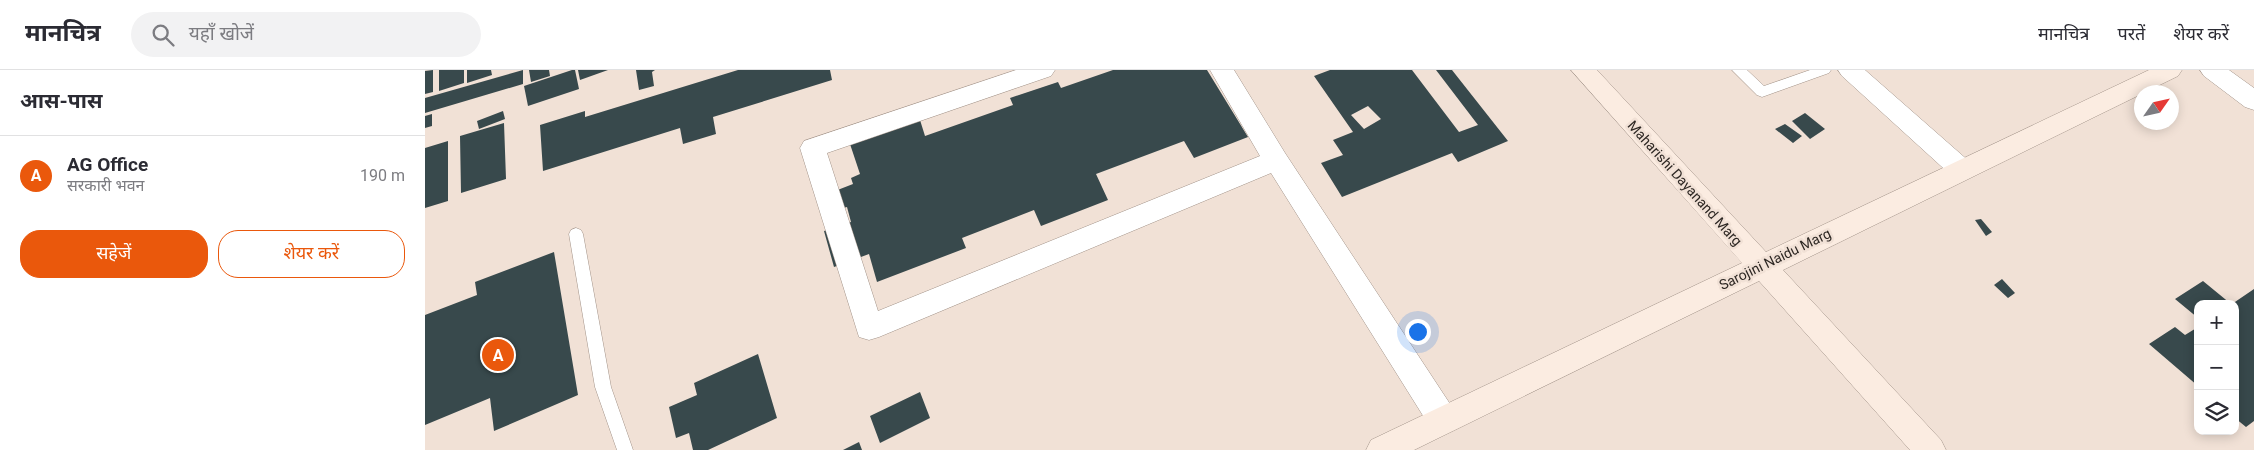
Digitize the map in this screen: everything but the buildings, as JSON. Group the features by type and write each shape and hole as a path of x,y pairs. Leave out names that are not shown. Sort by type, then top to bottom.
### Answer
{"main road":[{"name":"Maharishi Dayanand Marg","path":"1583,70 1930,450"},
{"name":"Sarojini Naidu Marg","path":"1381,450 2170,70"}],"street":[{"path":"1043,70 813,148 869,328 1276,160"},
{"path":"1222,70 1276,160 1443,420"},
{"path":"1850,70 1962,170"},
{"path":"2211,70 2254,101"}],"lane":[{"path":"1739,70 1762,92 1824,70"},
{"path":"576,234 603,387 625,450"}],"place":[{"name":"AG Office","path":"498,355"}]}
